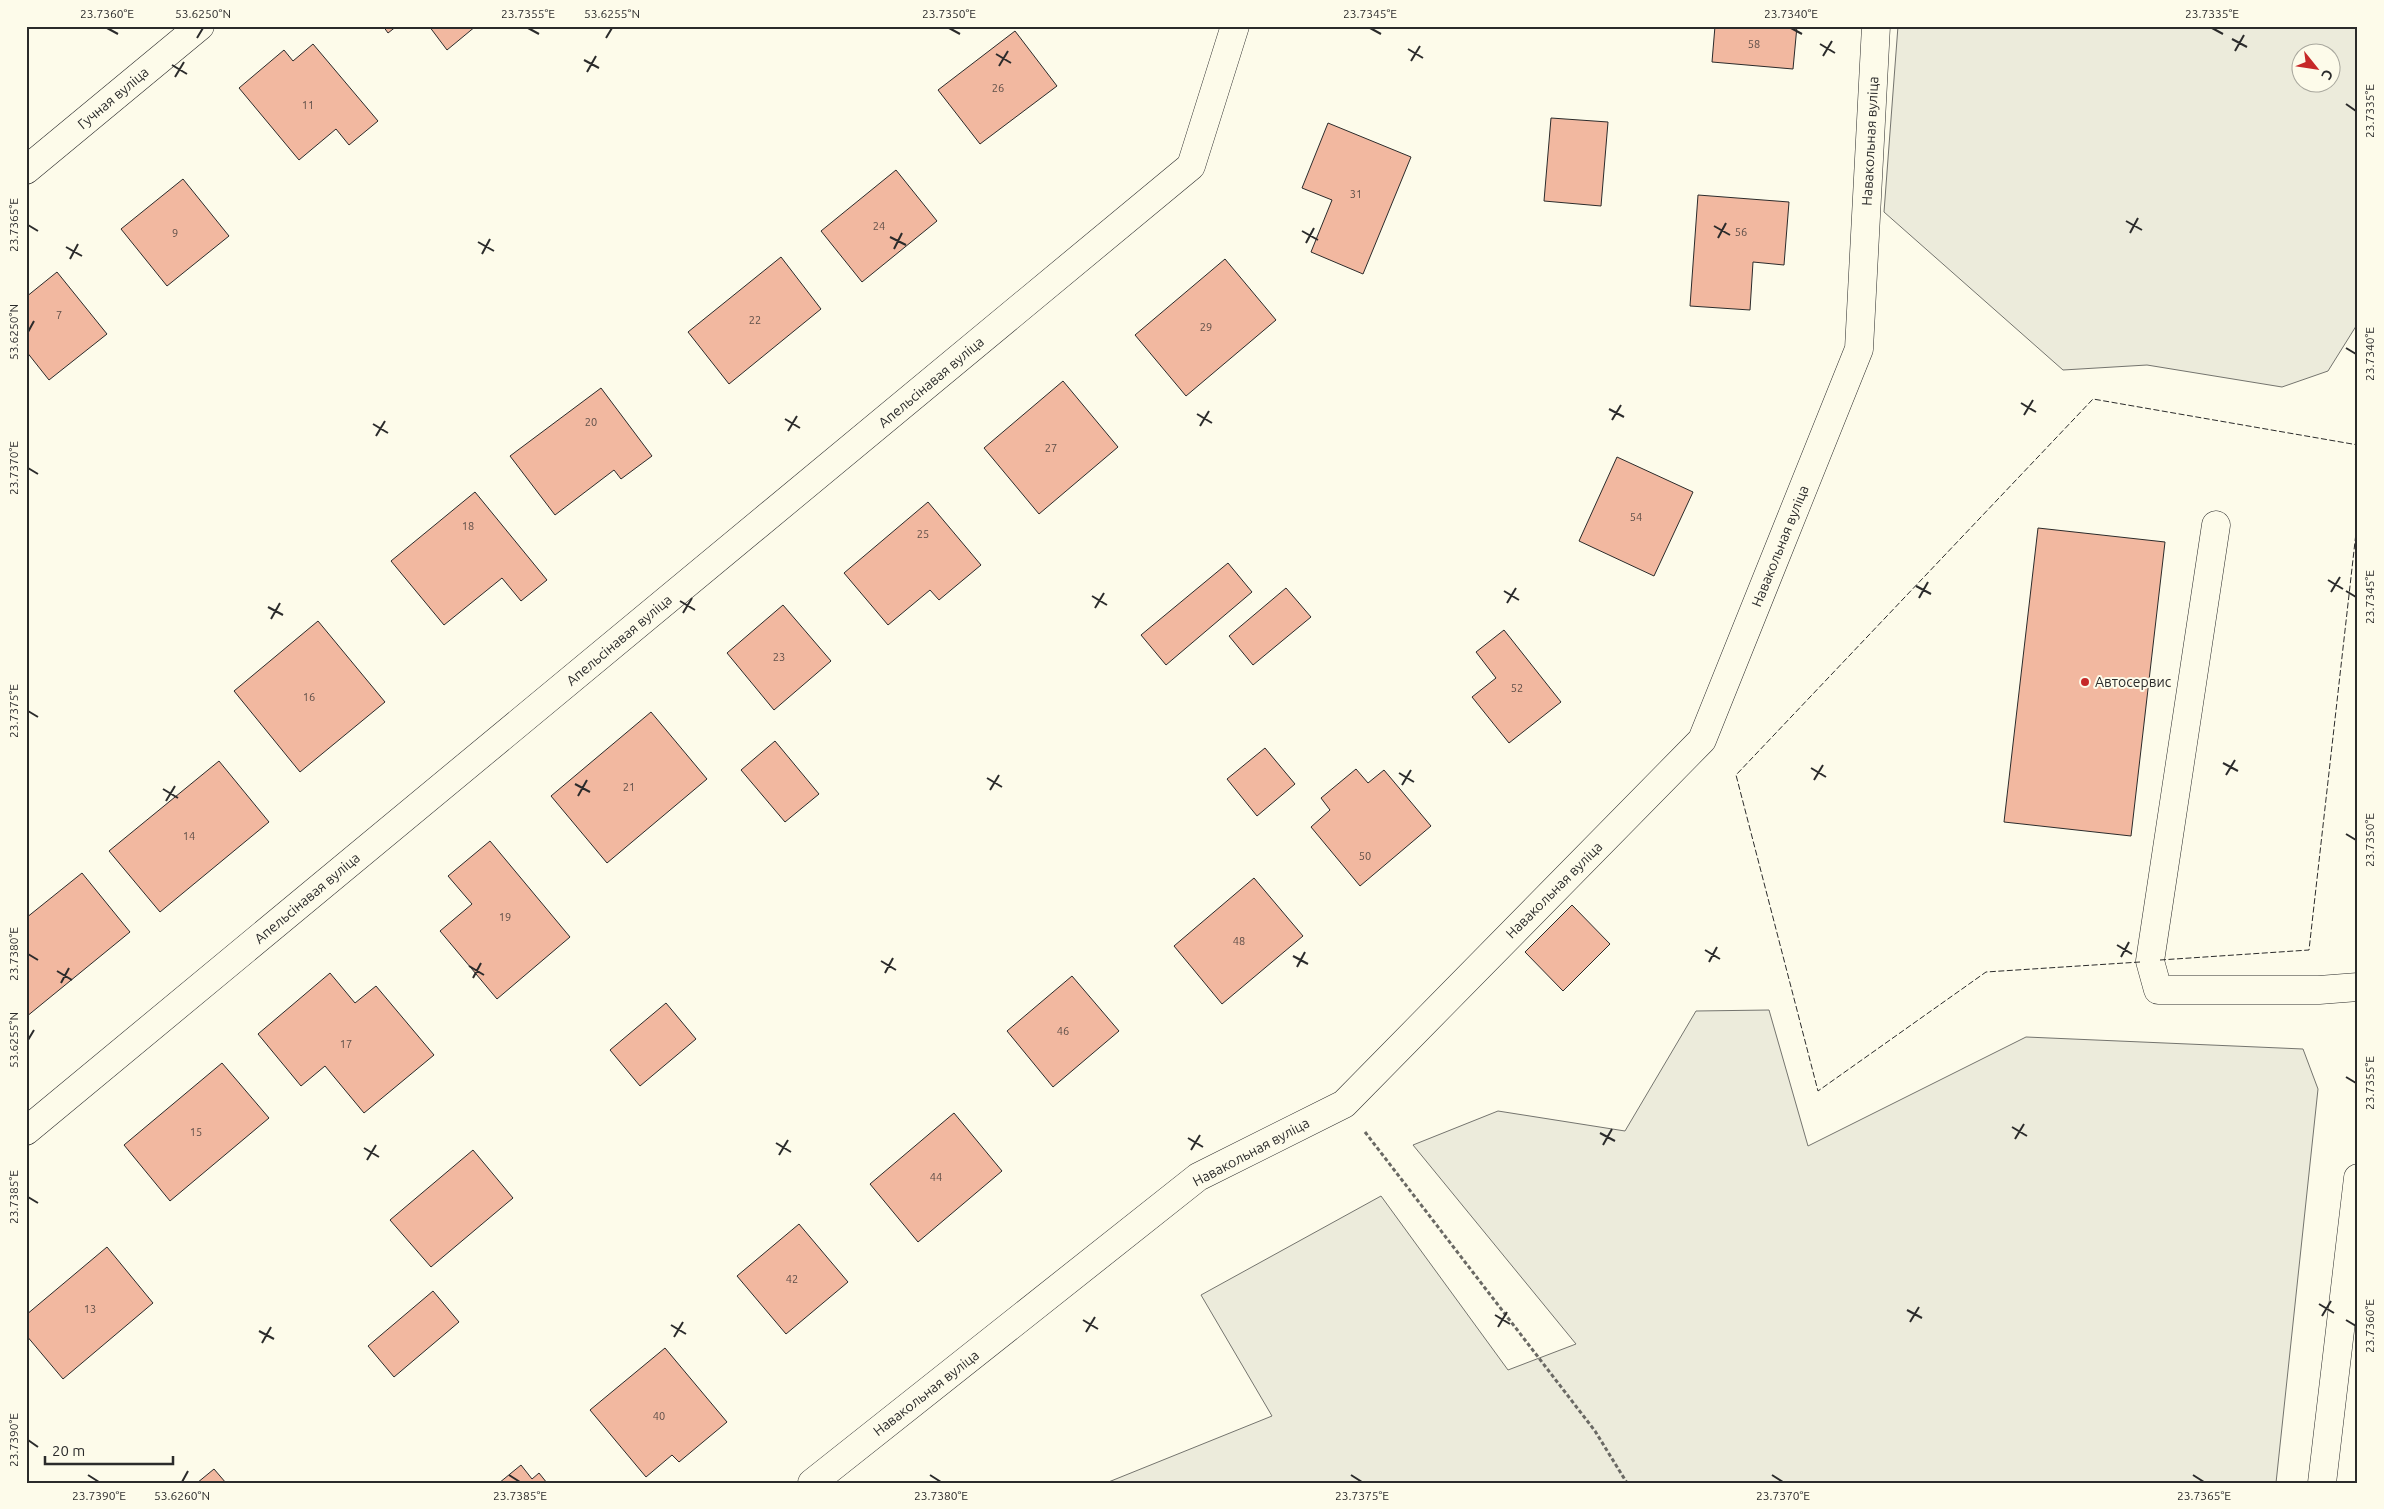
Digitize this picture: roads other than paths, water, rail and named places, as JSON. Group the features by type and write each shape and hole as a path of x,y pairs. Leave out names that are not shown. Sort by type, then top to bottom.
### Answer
{"street":[{"name":"Гучная вуліца","path":"26,170 200,26"},
{"name":"Апельсінавая вуліца","path":"26,1131 1190,166 1234,26"},
{"name":"Навакольная вуліца","path":"812,1483 1198,1177 1344,1104 1702,740 1859,349 1876,26"},
{"path":"2216,525 2150,961 2158,990 2319,990 2358,987"},
{"path":"2322,1483 2358,1178"}],"place":[{"name":"Автосервис","path":"2085,682"}]}
